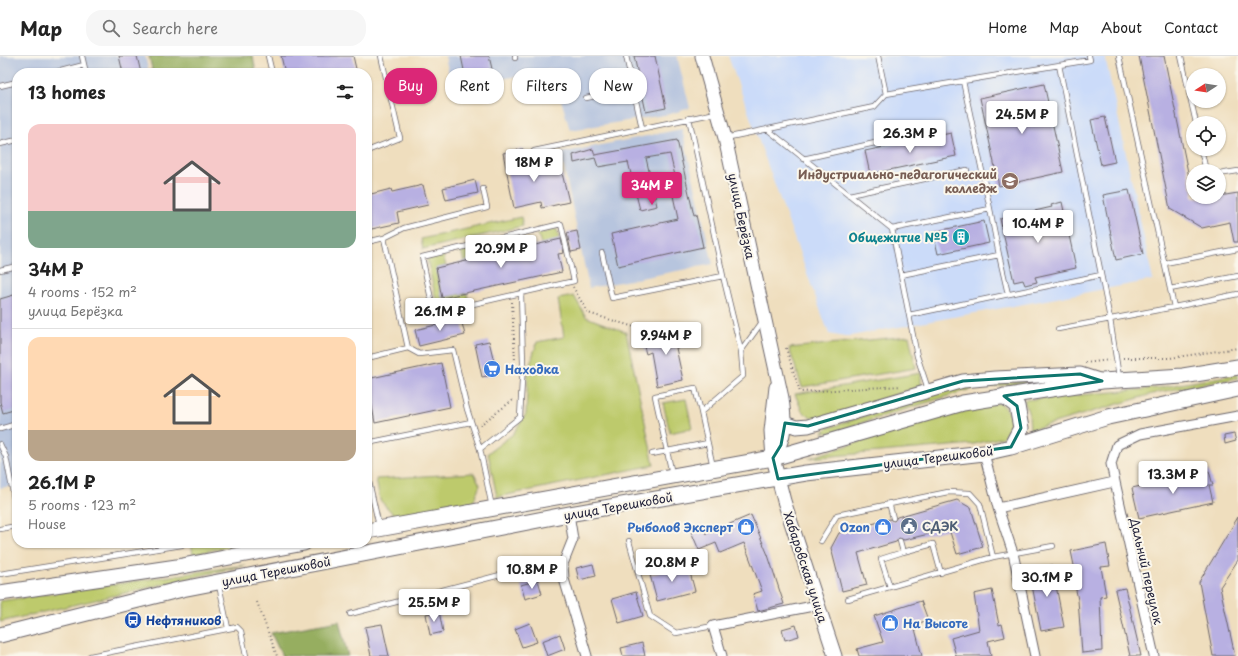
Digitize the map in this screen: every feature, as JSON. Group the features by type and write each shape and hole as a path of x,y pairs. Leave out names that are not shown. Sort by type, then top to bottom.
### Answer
{"main road":[{"name":"улица Берёзка","path":"702,56 725,138 782,398 785,423 784,434 781,445 773,458"},
{"name":"улица Терешковой","path":"373,530 773,458 964,403 1102,381 1183,376 1238,367"},
{"path":"785,423 796,427 808,426 963,381 1080,374 1102,381"},
{"name":"улица Берёзка","path":"778,377 771,430 773,458 778,478"},
{"name":"улица Терешковой","path":"0,635 128,604 182,589 569,514 778,478 842,469 984,453 1011,447 1108,417 1238,389"},
{"path":"1004,396 1017,406 1021,428 1011,447"},
{"name":"Хабаровская улица","path":"778,478 835,656"},
{"name":"улица Терешковой","path":"0,592 177,567 278,548"}],"street":[{"name":"Дальний переулок","path":"1154,656 1114,482 1111,464 1117,445 1140,434 1238,416"},
{"path":"984,453 998,508 1013,553 1035,656"},
{"path":"998,508 1114,482"},
{"path":"569,514 573,539 563,564 564,579 587,656"},
{"path":"722,656 713,626 818,606"}],"lane":[{"path":"82,56 85,68"},
{"path":"268,56 271,68"},
{"path":"372,149 400,138 381,56"},
{"path":"626,56 629,68"},
{"path":"878,56 886,94"},
{"path":"725,138 874,107 886,94 1090,60 1089,56"},
{"path":"1119,56 1166,263 1174,307"},
{"path":"1181,56 1194,116"},
{"path":"72,68 84,65"},
{"path":"1059,65 1110,319 1120,380"},
{"path":"963,81 1008,294"},
{"path":"0,86 12,83"},
{"path":"637,104 642,128"},
{"path":"534,151 718,113"},
{"path":"689,118 723,276 741,351 744,376 701,412"},
{"path":"768,129 803,159 892,229 917,356 928,391"},
{"path":"803,159 938,129"},
{"path":"0,144 12,141"},
{"path":"849,195 967,170"},
{"path":"1226,173 1238,171"},
{"path":"372,241 384,238 404,228 487,207 483,188"},
{"path":"892,229 990,209"},
{"path":"561,224 574,281 521,293 434,313 422,256 561,224"},
{"path":"384,238 408,348"},
{"path":"1166,263 1238,249"},
{"path":"602,253 612,298 723,276"},
{"path":"901,275 999,255"},
{"path":"0,270 12,267"},
{"path":"909,315 1101,275"},
{"path":"1170,289 1238,276"},
{"path":"480,449 520,417 523,363 521,293"},
{"path":"1058,329 1238,294"},
{"path":"741,351 764,318"},
{"path":"372,357 408,348 419,354 453,350 471,422 480,449 492,508"},
{"path":"672,476 668,451 655,396 695,388 714,468"},
{"path":"372,442 471,422"},
{"path":"0,429 12,425"},
{"path":"652,454 708,443"},
{"path":"0,444 6,458 12,489"},
{"path":"821,541 837,515 948,492 970,493 980,504 993,557"},
{"path":"889,503 893,518"},
{"path":"0,529 12,527"},
{"path":"629,541 650,616 676,633 713,626"},
{"path":"900,541 903,552"},
{"path":"890,587 881,559 903,552 933,544 941,573"},
{"path":"848,599 993,557 1053,546"},
{"path":"0,574 164,548"},
{"path":"350,614 535,566 563,564"},
{"path":"219,582 228,628"},
{"path":"90,656 236,627 241,631 246,656"}],"path":[{"path":"570,282 588,313 641,328"},
{"path":"512,295 514,362"},
{"path":"473,429 516,399"},
{"path":"257,602 277,656"}],"highlighted area":[{"path":"1080,374 1102,381 1004,396 1017,406 1021,428 1011,447 778,479 773,458 781,445 785,423 808,426 963,381"}],"shaded area":[{"path":"0,56 145,56 148,68 12,68 12,486 0,488"},
{"path":"445,56 677,56 690,108 670,114 570,130 562,104 581,104 581,68 512,68 512,77 504,79 504,68 448,68"},
{"path":"728,56 1105,56 1153,280 845,337 829,334"},
{"path":"682,129 713,264 589,288 561,153"}],"green space":[{"path":"149,56 253,56 255,68 152,68"},
{"path":"521,217 523,226 423,249 421,239"},
{"path":"557,229 559,240 541,244 538,234"},
{"path":"523,237 525,248 508,252 505,241"},
{"path":"488,245 491,256 464,263 461,251"},
{"path":"443,255 446,266 436,269 442,298 467,293 468,300 438,308 427,259"},
{"path":"574,296 586,317 626,332 654,465 497,497 488,453 513,434 526,414 528,371 537,342 564,337 558,299"},
{"path":"909,336 916,368 802,387 789,348"},
{"path":"921,373 921,386 827,417 811,418 802,411 795,394"},
{"path":"1238,374 1238,378 1159,392 1030,430 1029,415 1024,400 1158,388"},
{"path":"1077,378 974,388 829,433 823,432 828,428 950,388 974,384"},
{"path":"686,399 692,428 670,433 663,403"},
{"path":"1000,403 1005,407 1010,415 1009,427 1003,437 974,444 809,458 966,408"},
{"path":"474,473 480,485 473,503 395,516 380,500 376,479"},
{"path":"192,548 224,548 193,554"},
{"path":"246,565 0,622 0,601"},
{"path":"339,621 348,656 282,656 271,633"}],"building":[{"path":"119,56 137,56 140,68 122,68"},
{"path":"281,56 353,56 356,68 284,68"},
{"path":"461,56 489,56 492,68 464,68"},
{"path":"634,56 655,56 666,108 646,112 644,104 647,104 647,68 637,68"},
{"path":"1139,56 1164,56 1186,164 1186,204 1226,204 1226,195 1238,193 1238,242 1234,242 1230,222 1202,228 1170,209"},
{"path":"1044,84 1063,172 999,186 980,98"},
{"path":"1105,117 1115,162 1101,165 1091,120"},
{"path":"951,133 956,156 870,174 865,151"},
{"path":"677,140 694,216 696,215 703,247 618,266 611,234 678,219 672,191 678,189 670,154 646,158 657,206 640,210 628,162 598,167 595,158 574,163 573,155 593,149 595,155"},
{"path":"523,149 528,172 557,165 559,174 562,173 569,202 542,208 541,202 514,208 503,153"},
{"path":"475,180 478,193 446,200 443,188"},
{"path":"423,185 428,205 397,212 399,223 372,229 372,194 391,189 392,192"},
{"path":"1129,190 1143,254 1116,260 1103,195"},
{"path":"1062,202 1076,268 1035,277 1037,282 1025,285 1023,280 1014,282 1000,219 1052,207 1051,205"},
{"name":"Общежитие №5","path":"984,221 989,243 938,254 933,232"},
{"path":"577,231 581,250 571,252 567,233"},
{"path":"561,239 564,253 558,254 562,272 442,298 436,268"},
{"path":"12,295 12,410 3,413 0,402 0,299"},
{"path":"461,319 465,335 419,346 415,330"},
{"path":"683,330 687,346 676,348 683,380 657,386 651,352 646,354 642,339"},
{"path":"489,341 497,374 482,377 475,344"},
{"path":"441,363 450,407 375,423 372,406 372,378"},
{"path":"1234,434 1236,441 1225,444 1224,436"},
{"path":"1209,471 1213,485 1209,485 1213,502 1139,518 1132,488"},
{"path":"957,500 971,508 983,547 957,554 949,529 904,540 899,538 896,542 858,553 867,585 842,591 831,548 839,533 890,519 894,521 897,517"},
{"path":"751,515 768,555 784,604 758,611 753,594 762,591 744,543 720,553 716,543 699,550 690,529 701,524 706,534"},
{"path":"1238,517 1238,560 1220,587 1235,656 1213,656 1199,582"},
{"path":"1106,544 1110,566 1101,567 1106,596 1100,597 1102,651 1082,653 1078,600 1073,575 1076,575 1071,551"},
{"path":"593,564 596,576 579,580 576,568"},
{"path":"688,565 695,591 657,601 650,575"},
{"path":"1052,565 1064,627 1041,631 1029,570"},
{"path":"538,580 542,594 525,599 521,585"},
{"path":"1125,588 1141,656 1130,656 1115,590"},
{"path":"992,590 999,625 1002,624 1005,637 988,641 991,656 956,656 951,638 979,630 974,594"},
{"path":"636,592 643,616 619,623 612,599"},
{"path":"921,601 928,620 914,625 922,656 859,656 857,649 883,642 874,616"},
{"path":"439,611 443,632 430,635 426,614"},
{"path":"530,623 537,642 522,647 515,629"},
{"path":"382,624 389,656 371,656 365,627"},
{"path":"796,625 799,636 785,640 782,629"},
{"path":"560,634 565,649 547,656 542,641"},
{"path":"642,643 645,656 623,656 621,648"}],"place":[{"name":"Индустриально-педагогический колледж","path":"1010,181"},
{"name":"Общежитие №5","path":"961,237"},
{"name":"Находка","path":"492,369"},
{"name":"СДЭК","path":"909,526"},
{"name":"Рыболов Эксперт","path":"746,527"},
{"name":"Ozon","path":"883,527"},
{"name":"Нефтяников","path":"133,620"},
{"name":"На Высоте","path":"890,623"}]}
